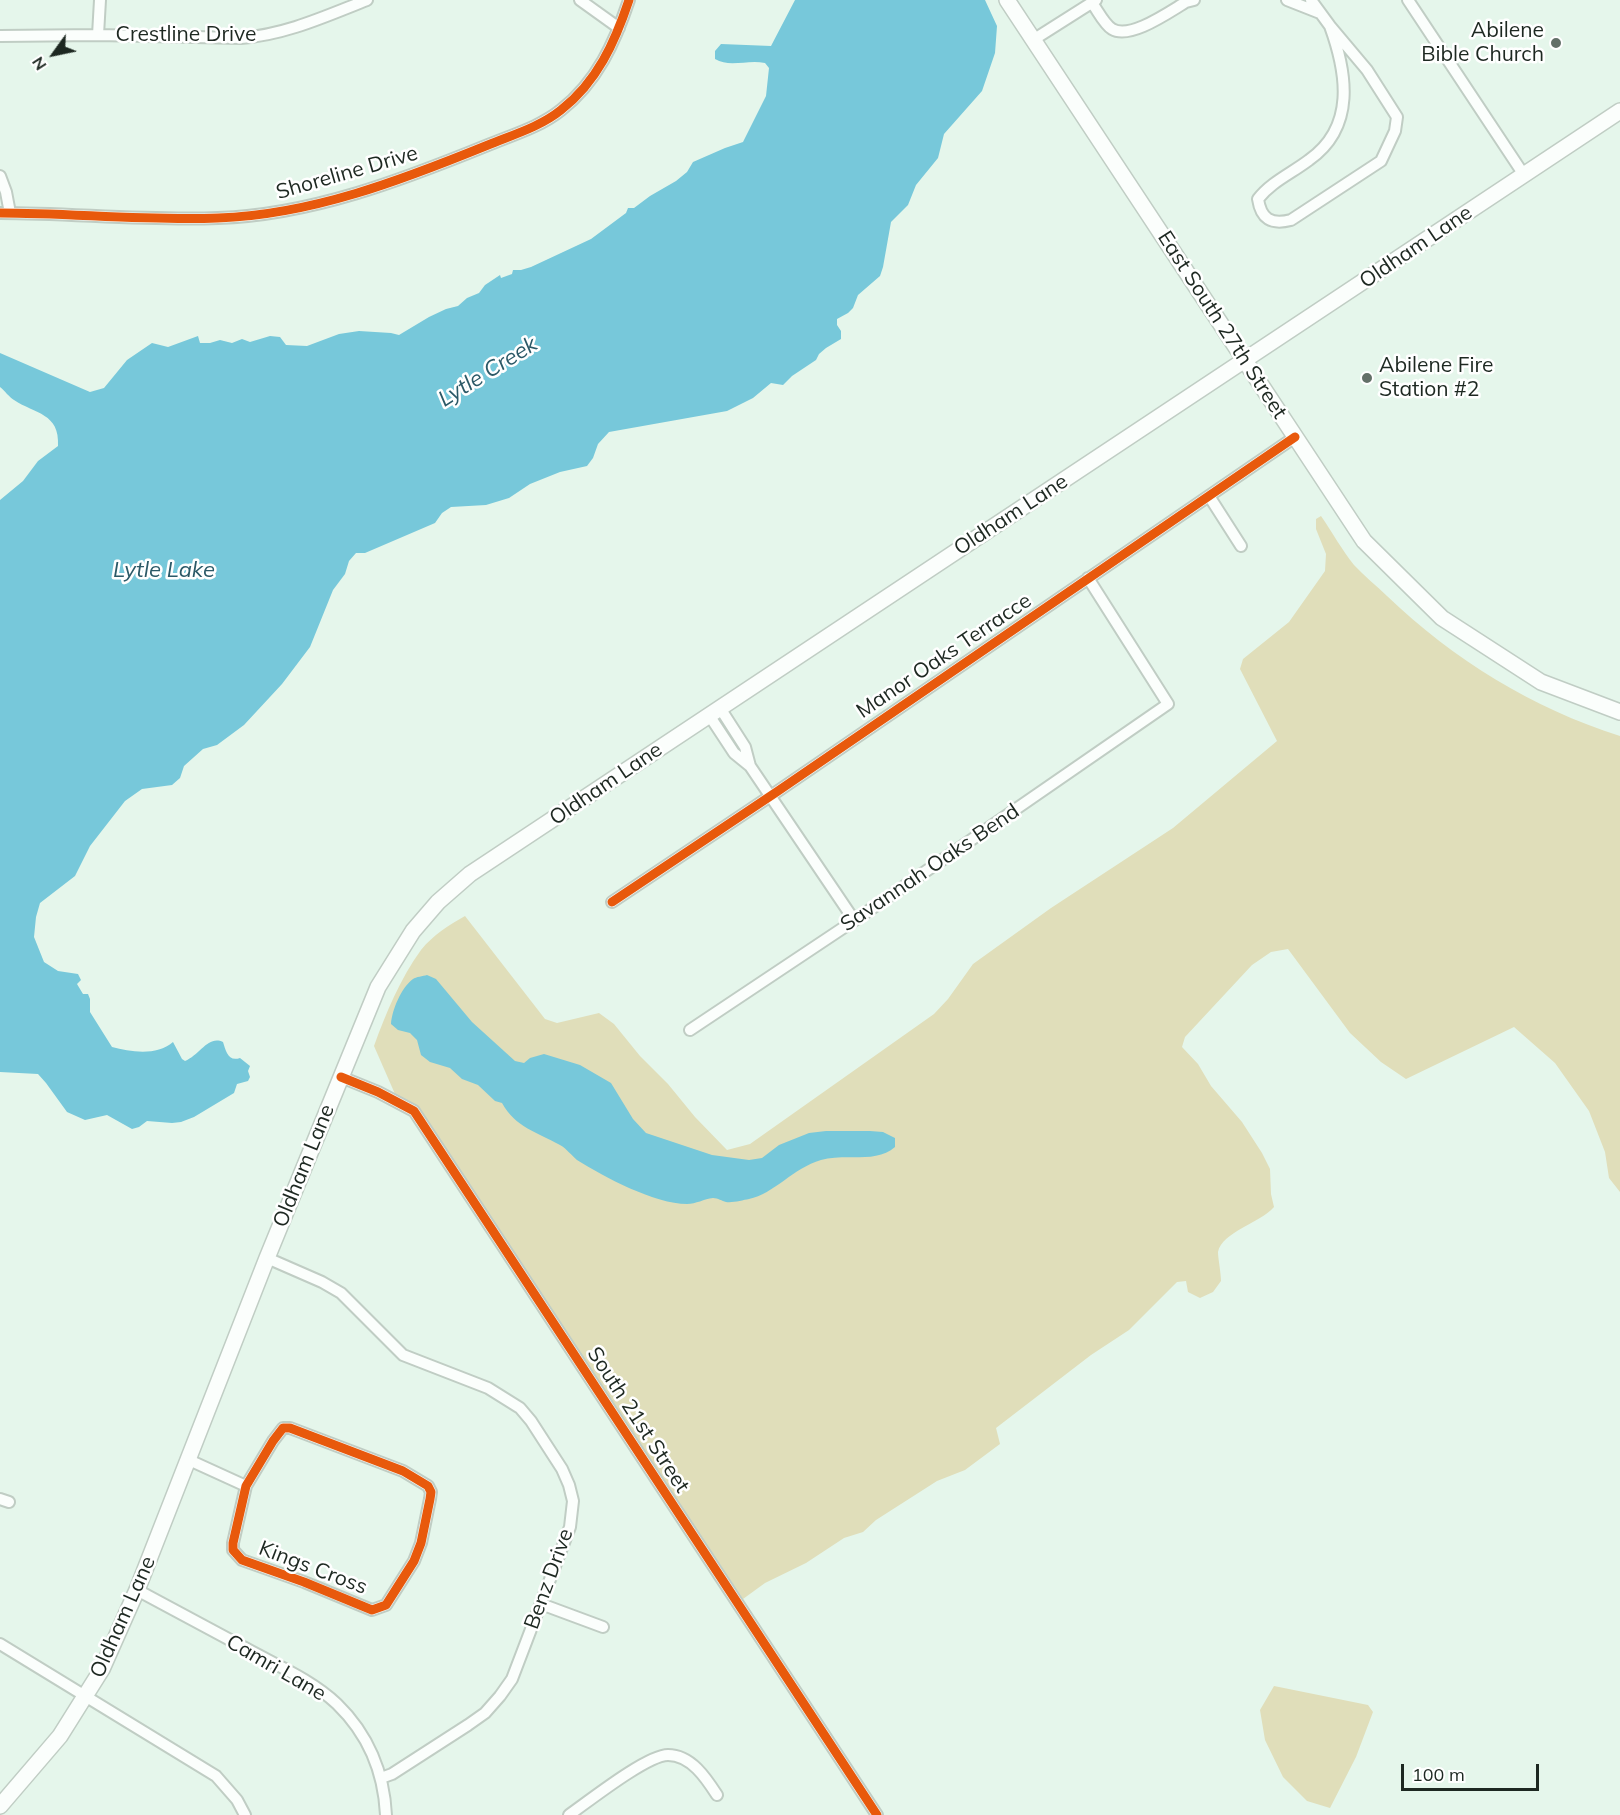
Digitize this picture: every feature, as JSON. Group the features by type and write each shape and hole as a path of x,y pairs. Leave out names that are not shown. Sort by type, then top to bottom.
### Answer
{"main road":[{"name":"East South 27th Street","path":"1007,0 1364,541 1443,618 1541,682 1620,712"},
{"name":"Oldham Lane","path":"0,1806 60,1736 102,1669 137,1590 267,1258 378,987 413,931 438,902 470,874 1620,111"}],"street":[{"path":"98,36 100,0"},
{"name":"Crestline Drive","path":"0,36 241,38 262,36 287,30 367,0"},
{"path":"580,0 620,28"},
{"name":"Shoreline Drive","path":"5,213 218,218 269,214 323,203 447,162 531,129 561,111 599,70 620,28 629,0"},
{"path":"1033,40 1094,1 1111,29 1121,33 1133,32 1186,2 1194,0"},
{"path":"1287,0 1321,13"},
{"path":"1311,0 1367,70 1386,99 1397,117 1395,131 1381,161 1291,220 1279,223 1268,220 1260,211 1258,199 1265,189 1320,152 1333,136 1339,118 1343,103 1344,78 1340,55 1330,26"},
{"path":"1408,0 1524,175"},
{"path":"0,176 6,192 5,213"},
{"name":"Manor Oaks Terracce","path":"612,902 771,796 1294,437"},
{"path":"1209,496 1241,546"},
{"name":"Savannah Oaks Bend","path":"690,1030 1168,704 1088,578"},
{"path":"714,711 734,753 750,766 854,920"},
{"name":"South 21st Street","path":"341,1077 378,1092 414,1111 877,1815"},
{"name":"Benz Drive","path":"267,1258 322,1282 340,1293 403,1355 488,1388 520,1408 562,1469 573,1501 570,1527 512,1679 485,1713 392,1774 381,1778"},
{"name":"Kings Cross","path":"283,1428 290,1428 403,1471 424,1483 431,1492 421,1544 414,1561 386,1605 372,1610 242,1560 233,1550 233,1544 246,1486 279,1432 283,1428"},
{"path":"189,1460 246,1486"},
{"name":"Camri Lane","path":"137,1590 277,1665 337,1704 366,1741 376,1761 385,1791 386,1815"},
{"path":"541,1604 603,1627"},
{"path":"0,1644 216,1776 237,1800 245,1815"},
{"path":"569,1815 645,1763 667,1755 679,1757 705,1775 717,1795"}],"shaded area":[{"path":"1321,516 1354,565 1439,641 1525,696 1587,725 1620,736 1620,1192 1609,1178 1605,1152 1589,1111 1555,1063 1514,1027 1406,1079 1381,1062 1350,1033 1288,949 1271,952 1252,965 1185,1037 1182,1047 1198,1064 1211,1086 1242,1122 1270,1169 1274,1207 1234,1233 1221,1245 1218,1252 1221,1281 1213,1292 1200,1298 1188,1292 1186,1281 1177,1282 1129,1330 1091,1355 996,1428 1000,1444 965,1470 937,1481 876,1520 863,1532 844,1538 806,1563 765,1583 743,1599 417,1108 395,1094 374,1046 400,984 421,950 442,931 465,916 545,1019 557,1023 599,1013 614,1024 640,1056 727,1150 750,1144 934,1014 948,999 973,964 1051,908 1173,828 1277,741 1240,669 1243,659 1289,622 1325,571 1326,554 1316,529 1316,519"},
{"path":"1274,1686 1368,1705 1373,1712 1356,1757 1330,1808 1307,1801 1283,1777 1265,1740 1260,1710"}],"water":[{"name":"Lytle Lake","path":"795,0 985,0 997,26 995,53 982,91 944,134 938,158 916,185 908,205 891,222 880,276 858,295 853,308 848,313 837,319 841,339 826,348 816,360 783,385 771,383 753,398 727,411 609,432 598,444 587,466 560,472 530,484 509,498 486,505 451,507 442,513 435,523 365,553 356,553 333,590 310,647 282,684 244,725 217,745 203,749 184,766 180,778 172,785 142,789 125,801 90,846 75,876 40,903 34,937 44,962 58,971 78,974 81,980 77,984 83,994 88,994 90,1012 112,1047 152,1051 173,1042 185,1061 208,1043 223,1042 230,1057 240,1058 250,1066 248,1081 237,1084 234,1093 194,1117 172,1123 147,1121 132,1129 107,1115 85,1120 67,1112 38,1074 0,1072 0,500 23,481 38,461 58,446 58,435 55,427 45,416 14,400 0,387 0,353 90,392 104,388 127,360 152,343 168,347 198,336 200,343 220,340 232,343 242,339 250,342 270,336 280,337 286,345 307,346 339,334 359,331 399,335 429,317 458,306 467,298 479,293 485,285 500,275 501,278 512,274 513,270 531,267 591,239 626,213 628,208 634,208 676,181 687,172 693,162 743,142 766,96 769,68 765,63 759,62 721,62 715,59 715,51 721,44 771,46"},
{"path":"427,975 436,979 472,1022 515,1061 524,1063 530,1058 544,1054 580,1065 611,1083 633,1119 646,1133 712,1155 749,1160 762,1158 779,1145 809,1133 826,1131 883,1132 895,1138 895,1147 870,1157 821,1160 801,1169 767,1192 749,1199 726,1202 713,1198 687,1204 645,1195 577,1160 562,1147 520,1124 502,1103 495,1101 478,1085 462,1079 450,1068 430,1062 421,1055 417,1040 410,1033 398,1030 391,1024 395,1006 405,988 413,979"}],"cycle path":[{"path":"0,213 218,218 253,215 322,203 389,183 526,130 561,110 574,99 595,74 618,31 629,0"},
{"path":"612,902 1295,437"},
{"path":"341,1077 378,1092 414,1111 877,1815"},
{"path":"283,1428 290,1428 403,1471 428,1486 431,1492 421,1543 414,1561 386,1605 372,1610 242,1560 233,1550 246,1486 283,1428"}],"place":[{"name":"Abilene Bible Church","path":"1556,43"},
{"name":"Abilene Fire Station #2","path":"1367,378"}],"water label":[{"name":"Lytle Creek","path":"488,372"}]}
